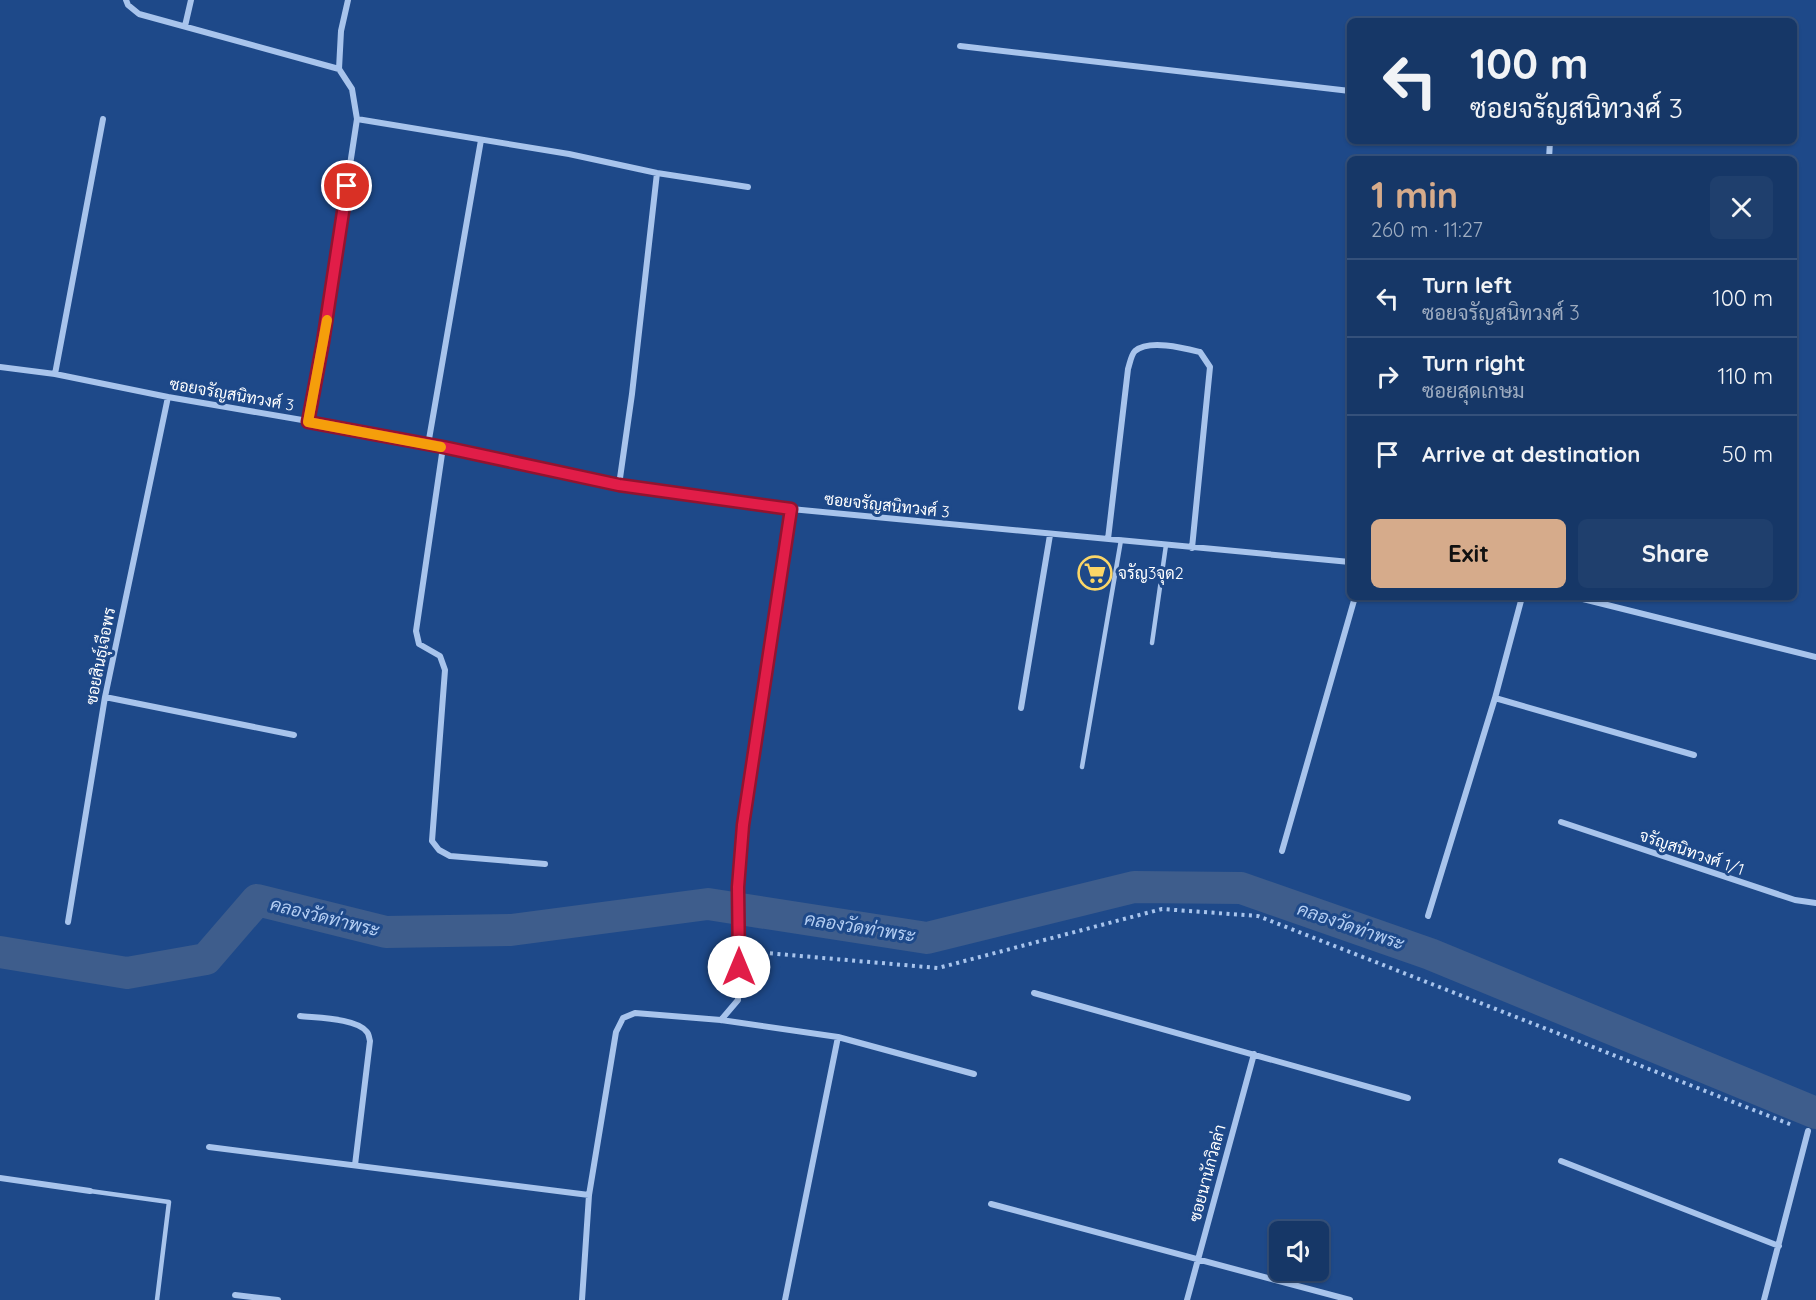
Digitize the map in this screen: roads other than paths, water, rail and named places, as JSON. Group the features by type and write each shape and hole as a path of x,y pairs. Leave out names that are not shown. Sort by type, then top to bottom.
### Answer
{"street":[{"path":"126,0 128,5 139,14 339,69"},
{"path":"185,26 191,0"},
{"path":"308,422 323,342 357,119 352,89 339,69 341,31 348,0"},
{"path":"960,46 1347,91"},
{"path":"55,374 103,119"},
{"path":"357,119 481,141 568,153 657,173 747,187"},
{"path":"428,445 481,141"},
{"path":"619,485 632,394 657,173"},
{"path":"1108,539 1128,369 1134,353 1146,345 1185,348 1200,352 1210,367 1192,548"},
{"name":"ซอยจรัญสนิทวงศ์ 3","path":"0,367 55,374 443,447 619,485 791,509 1347,562"},
{"name":"ซอยสินธุ์เจือพร","path":"68,922 105,697 168,397"},
{"path":"443,447 416,631 419,644 440,656 445,670 432,841 439,850 450,856 545,864"},
{"path":"721,1020 738,1000 738,887 743,825 791,509"},
{"path":"1022,708 1050,535"},
{"path":"1282,851 1354,600"},
{"path":"1428,916 1495,698 1521,600"},
{"path":"1587,600 1816,657"},
{"path":"105,697 294,735"},
{"path":"1495,698 1694,754"},
{"name":"จรัญสนิทวงศ์ 1/1","path":"1561,822 1795,900 1816,903"},
{"path":"1034,993 1408,1098"},
{"path":"582,1300 590,1195 616,1032 623,1018 635,1013 721,1020 838,1037 974,1074"},
{"path":"300,1016 350,1022 367,1032 370,1041 355,1166"},
{"path":"785,1300 838,1037"},
{"name":"ซอยนานักวิลล่า","path":"1187,1300 1254,1054"},
{"path":"1764,1300 1808,1131"},
{"path":"209,1147 590,1195"},
{"path":"1561,1161 1779,1246"},
{"path":"0,1178 90,1191"},
{"path":"991,1204 1350,1300"},
{"path":"236,1295 278,1300"}],"lane":[{"path":"1082,767 1121,540"},
{"path":"1152,643 1166,545"},
{"path":"90,1191 169,1202 157,1300"}],"waterway":[{"name":"คลองวัดท่าพระ","path":"0,952 127,973 206,959 257,900 386,932 511,930 708,904 927,938 1134,887 1241,888 1430,954 1816,1113"}],"place":[{"name":"จรัญ3จุด2","path":"1095,573"}]}
